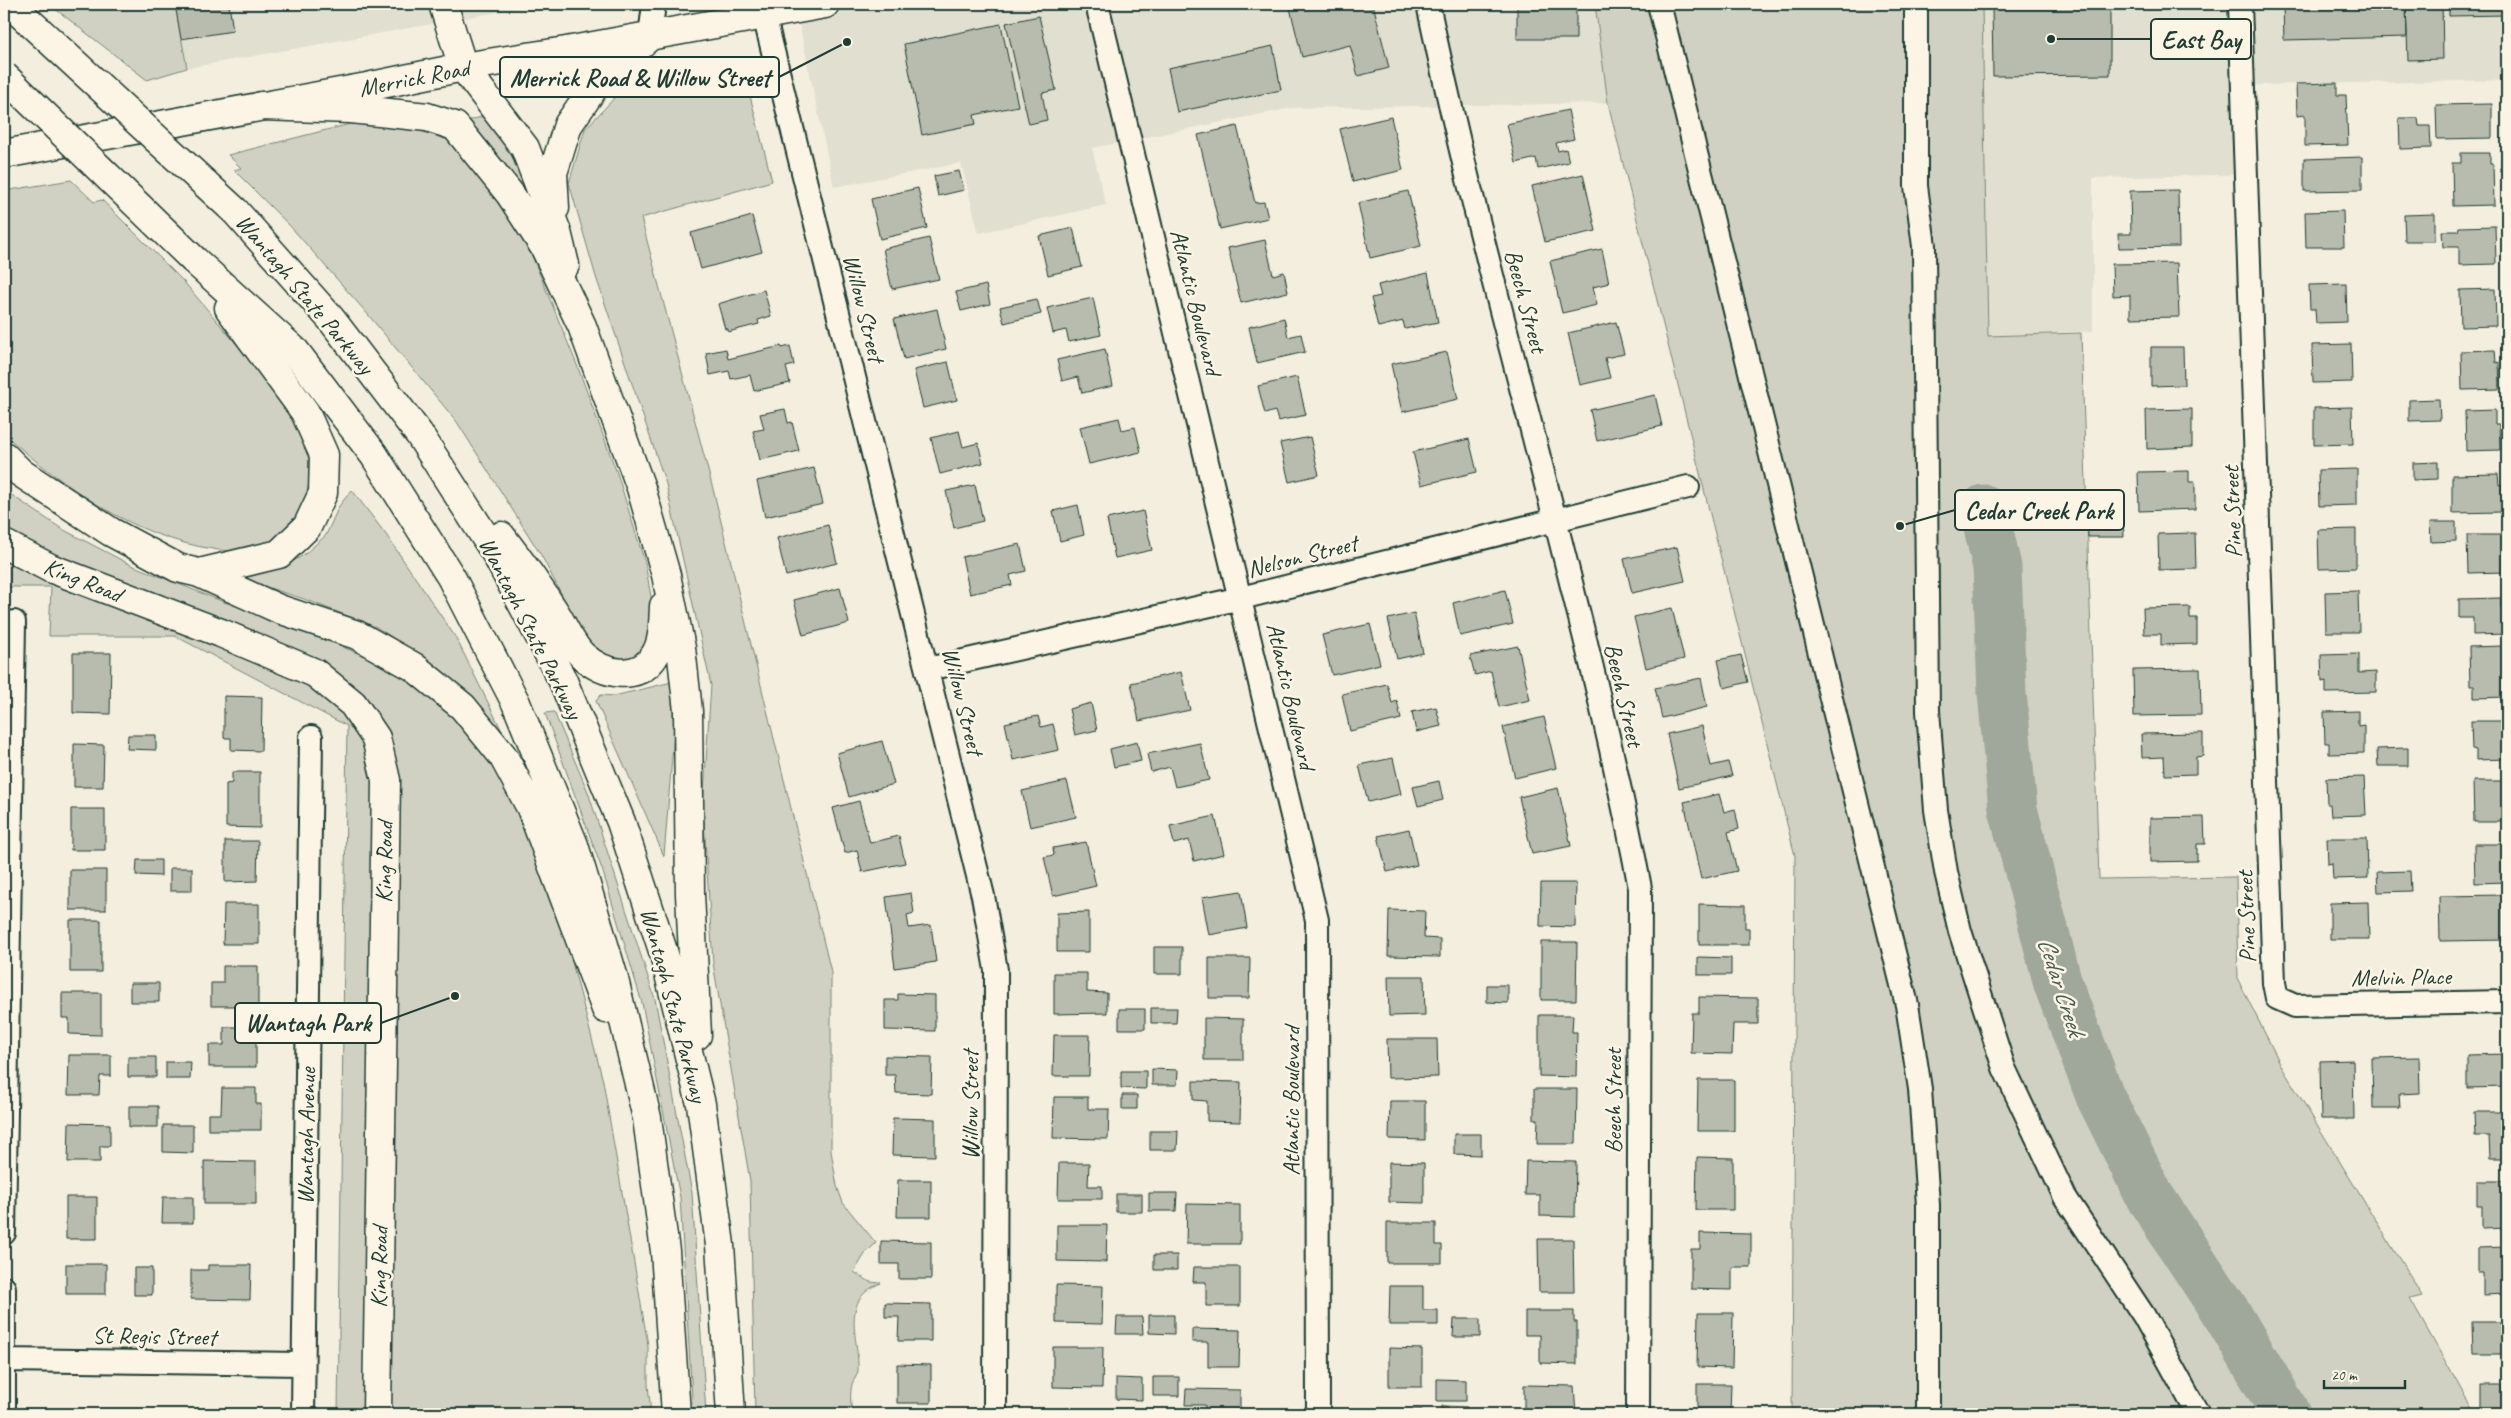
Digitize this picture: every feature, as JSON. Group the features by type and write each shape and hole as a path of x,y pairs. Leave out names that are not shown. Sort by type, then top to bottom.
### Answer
{"main road":[{"name":"Wantagh State Parkway","path":"10,4 235,211 331,319 419,434 496,554 563,681 621,822 661,944 701,1104 720,1245 731,1414"},
{"path":"442,4 463,67 525,148 557,232 582,326 641,488 666,575 681,648 688,710 690,894 701,1104"},
{"name":"Merrick Road","path":"4,154 463,67 650,36 825,4"},
{"path":"557,232 553,173 568,124 597,83 650,36"},
{"name":"Wantagh State Parkway","path":"4,76 194,260 295,351 374,455 451,577 516,703 574,845 613,974 647,1118 665,1250 676,1414"},
{"path":"261,106 351,109 427,117 455,126 510,194 545,248 582,326"},
{"path":"194,260 306,412 324,455 323,493 307,527 279,554 199,573"},
{"path":"366,365 531,575 583,656 611,673 630,673 647,667 656,653 663,632 666,575"},
{"path":"4,456 21,473 111,532 178,568 199,573 279,609 357,636 414,667 462,707 497,749 531,808 647,1118"},
{"name":"King Road","path":"4,544 50,568 221,633 315,673 353,704 376,738 386,780 377,1414"}],"street":[{"path":"650,36 654,4"},
{"name":"Atlantic Boulevard","path":"1098,4 1318,920 1318,1414"},
{"name":"Beech Street","path":"1428,4 1454,131 1555,518 1627,818 1640,888 1638,1414"},
{"path":"1658,4 1907,1005 1920,1089 1928,1206 1928,1414"},
{"path":"1916,4 1916,186 1924,246 1928,711 1936,810 1946,872 1960,932 2004,1068 2065,1197 2144,1316 2198,1414"},
{"name":"Pine Street","path":"2240,4 2274,982 2277,998 2295,1006"},
{"name":"Willow Street","path":"764,15 928,669 983,896 996,970 995,1414"},
{"name":"Nelson Street","path":"928,669 1241,598 1555,518 1688,487"},
{"path":"4,1233 14,622"},
{"name":"Wantagh Avenue","path":"303,1414 311,738"},
{"name":"Melvin Place","path":"2295,1006 2507,1002"},
{"path":"4,1288 4,1414"},
{"name":"St Regis Street","path":"4,1360 304,1364"}],"shaded area":[{"path":"49,4 175,4 187,68 147,80"},
{"path":"173,4 542,4 187,68"},
{"path":"795,4 1595,4 1608,103 1292,108 1092,148 1106,205 979,233 961,163 834,187"},
{"path":"1595,4 1982,4 1988,336 2081,333 2099,879 2236,877 2238,980 2283,1069 2422,1296 2410,1299 2475,1414 1792,1414 1795,856 1608,103"},
{"path":"1982,4 2507,4 2507,80 2256,85 2258,174 2093,178 2093,331 1988,336"},
{"path":"741,61 772,181 641,218 714,493 831,972 831,1151 837,1186 843,1203 876,1243 865,1254 854,1272 870,1282 881,1283 868,1290 860,1299 856,1309 854,1320 858,1370 851,1391 853,1414 755,1414 750,1181 713,963 703,807 711,685 666,484 596,277 569,183 585,129 620,92"},
{"path":"490,114 529,188 527,194 521,190 465,122"},
{"path":"350,124 399,124 448,140 499,186 533,258 577,365 617,473 645,563 654,613 650,638 639,654 619,661 601,656 586,641 541,555 457,422 365,311 291,227 234,170 241,168 228,155"},
{"path":"71,180 94,202 102,200 184,282 298,417 307,444 310,472 309,485 299,511 287,527 267,544 248,551 223,550 183,543 155,533 127,521 75,490 4,434 4,191"},
{"path":"4,490 62,529 131,565 224,602 316,631 345,648 382,663 441,701 503,772 561,920 603,1081 648,1345 648,1385 651,1414 338,1414 347,726 175,636 49,636 51,587 4,587"},
{"path":"352,490 387,536 456,638 506,739 423,657 376,627 304,599 241,579 282,568 305,554 326,535 339,506"},
{"path":"672,682 674,732 664,856 596,701 601,695 614,696"},
{"path":"554,712 588,792 655,999 692,1193 706,1414 693,1414 680,1197 642,1003 603,872 545,713"}],"building":[{"path":"175,4 229,4 233,31 181,39"},
{"path":"1289,4 1373,4 1389,68 1358,76 1350,45 1302,57"},
{"path":"1517,4 1576,4 1576,39 1517,39"},
{"path":"1992,4 2110,4 2110,75 1993,76"},
{"path":"2283,4 2406,4 2407,37 2284,40"},
{"path":"2406,4 2442,4 2443,59 2408,60"},
{"path":"2449,4 2506,4 2507,15 2449,16"},
{"path":"1039,16 1056,90 1042,93 1047,120 1029,124 1006,23"},
{"path":"1001,24 1018,106 974,115 976,124 922,135 904,44"},
{"path":"1273,46 1281,90 1177,112 1168,68"},
{"path":"2337,83 2337,95 2346,95 2348,145 2305,146 2305,115 2297,116 2296,84"},
{"path":"2492,104 2492,138 2437,139 2436,105"},
{"path":"1568,110 1574,139 1556,143 1558,151 1566,149 1569,162 1538,169 1536,158 1516,163 1507,124"},
{"path":"1391,117 1403,170 1353,182 1340,129"},
{"path":"2399,118 2418,118 2419,126 2430,126 2431,148 2400,149"},
{"path":"1237,126 1255,203 1264,202 1268,218 1220,229 1198,135"},
{"path":"2461,153 2490,153 2490,163 2493,163 2494,205 2453,206 2452,163 2461,163"},
{"path":"2362,157 2362,190 2304,191 2304,159"},
{"path":"959,171 964,190 938,196 934,176"},
{"path":"1583,174 1596,231 1545,242 1532,186"},
{"path":"918,188 927,228 880,239 871,199"},
{"path":"2178,190 2179,247 2119,248 2118,234 2131,234 2130,191"},
{"path":"1408,191 1421,246 1370,258 1358,203"},
{"path":"2343,211 2344,247 2306,247 2305,212"},
{"path":"2435,214 2435,241 2405,241 2404,215"},
{"path":"752,216 762,252 701,269 691,233"},
{"path":"2495,226 2496,264 2459,265 2459,247 2443,247 2442,231 2458,231 2459,227"},
{"path":"1073,228 1082,267 1048,275 1039,236"},
{"path":"929,238 939,279 892,289 883,249"},
{"path":"1265,240 1273,275 1284,272 1288,292 1241,303 1228,248"},
{"path":"1602,249 1609,283 1593,287 1597,305 1562,313 1550,261"},
{"path":"2177,263 2179,317 2130,318 2130,295 2113,296 2112,264"},
{"path":"1428,273 1438,322 1405,329 1403,321 1378,327 1371,298 1381,296 1378,285"},
{"path":"2346,284 2347,322 2316,323 2315,309 2310,309 2309,285"},
{"path":"986,285 990,304 961,311 956,292"},
{"path":"2495,289 2496,326 2461,327 2460,290"},
{"path":"764,290 771,316 758,320 759,324 728,332 728,329 725,329 718,304"},
{"path":"1093,298 1101,335 1069,342 1066,330 1053,333 1047,308"},
{"path":"1037,299 1041,314 1004,323 1000,307"},
{"path":"937,309 946,349 904,359 894,319"},
{"path":"1284,318 1288,337 1301,334 1305,352 1257,363 1249,327"},
{"path":"1616,322 1624,354 1605,358 1610,378 1580,385 1568,333"},
{"path":"2351,344 2352,382 2313,383 2312,345"},
{"path":"781,346 782,348 790,346 794,365 786,367 790,383 754,391 750,375 731,379 729,371 710,375 706,353 726,349 728,359"},
{"path":"2151,347 2183,347 2184,385 2151,386"},
{"path":"1105,349 1113,386 1082,393 1078,377 1062,381 1057,360"},
{"path":"2495,350 2496,363 2499,362 2500,389 2462,390 2461,351"},
{"path":"1447,352 1458,399 1402,412 1391,364"},
{"path":"948,362 957,400 923,408 914,370"},
{"path":"1297,377 1306,415 1278,421 1275,411 1265,414 1258,386"},
{"path":"1655,395 1662,426 1597,441 1590,410"},
{"path":"2439,399 2440,420 2409,421 2409,400"},
{"path":"2352,407 2353,444 2314,445 2314,408"},
{"path":"785,409 788,423 792,422 799,451 760,460 753,431 764,429 760,414"},
{"path":"2192,409 2192,447 2147,449 2146,410"},
{"path":"2495,410 2495,424 2499,424 2500,450 2466,451 2465,411"},
{"path":"1119,418 1122,430 1135,427 1141,452 1089,464 1080,427"},
{"path":"959,431 963,447 978,443 983,463 940,474 931,438"},
{"path":"1310,437 1319,475 1289,482 1280,443"},
{"path":"1469,439 1477,472 1421,485 1413,452"},
{"path":"2438,462 2438,479 2413,480 2413,463"},
{"path":"814,468 823,504 765,517 757,481"},
{"path":"2357,469 2357,505 2319,506 2318,470"},
{"path":"2189,471 2189,482 2195,482 2195,509 2139,511 2138,472"},
{"path":"2498,474 2499,485 2503,484 2503,512 2452,513 2452,475"},
{"path":"975,485 983,521 954,528 946,491"},
{"path":"1078,505 1084,535 1060,541 1053,511"},
{"path":"1143,511 1152,550 1115,558 1107,519"},
{"path":"2123,520 2124,537 2088,537 2087,521"},
{"path":"2430,522 2456,522 2456,541 2431,542"},
{"path":"828,525 837,563 786,576 777,538"},
{"path":"2356,529 2356,568 2319,569 2318,530"},
{"path":"2195,533 2196,569 2159,570 2158,534"},
{"path":"2467,535 2504,535 2505,572 2468,573"},
{"path":"1020,544 1026,571 1010,575 1012,585 970,594 962,557"},
{"path":"1677,547 1685,581 1632,593 1624,559"},
{"path":"840,588 849,623 803,635 794,600"},
{"path":"1505,590 1513,624 1460,636 1453,603"},
{"path":"2358,591 2359,632 2326,632 2325,592"},
{"path":"2501,598 2501,608 2505,607 2506,634 2473,635 2473,618 2459,618 2459,599"},
{"path":"2190,607 2190,618 2197,618 2197,644 2161,645 2161,634 2144,634 2143,608"},
{"path":"1672,608 1684,659 1646,668 1634,617"},
{"path":"1414,613 1423,653 1397,659 1388,619"},
{"path":"1370,624 1380,664 1332,675 1322,635"},
{"path":"1518,646 1530,700 1499,707 1491,671 1475,675 1470,656"},
{"path":"2503,646 2503,670 2507,670 2507,697 2474,698 2474,686 2470,686 2469,647"},
{"path":"73,653 111,653 110,714 73,713"},
{"path":"2359,654 2359,673 2376,672 2376,692 2326,693 2326,681 2322,682 2321,655"},
{"path":"1741,655 1748,682 1724,688 1718,660"},
{"path":"2200,669 2201,715 2134,716 2133,670"},
{"path":"1181,672 1190,710 1139,721 1131,683"},
{"path":"1701,678 1707,707 1662,718 1655,688"},
{"path":"1387,684 1392,703 1397,701 1401,719 1350,731 1342,694"},
{"path":"224,696 262,697 261,751 231,750 231,738 224,738"},
{"path":"1091,703 1097,730 1075,735 1069,709"},
{"path":"1436,707 1441,726 1416,732 1412,712"},
{"path":"2358,711 2358,726 2364,725 2364,753 2329,754 2329,743 2325,743 2324,712"},
{"path":"1038,716 1041,727 1053,724 1059,750 1013,760 1005,723"},
{"path":"1544,717 1556,768 1515,778 1503,727"},
{"path":"2471,721 2506,721 2507,759 2476,760 2476,750 2472,749"},
{"path":"1702,726 1711,766 1728,762 1732,776 1679,788 1667,734"},
{"path":"2203,733 2203,756 2196,757 2196,774 2165,775 2164,757 2142,758 2141,734"},
{"path":"128,735 156,735 156,750 127,749"},
{"path":"882,741 894,784 849,797 837,753"},
{"path":"1137,742 1141,761 1114,767 1110,749"},
{"path":"1200,743 1209,780 1175,787 1170,767 1151,772 1147,754"},
{"path":"74,744 104,745 103,787 74,787"},
{"path":"2408,748 2408,766 2378,766 2377,749"},
{"path":"1393,758 1401,794 1368,802 1359,765"},
{"path":"232,772 260,772 260,828 226,827 226,784 232,783"},
{"path":"2364,777 2366,815 2331,816 2330,804 2327,804 2326,778"},
{"path":"1067,781 1076,817 1030,827 1022,791"},
{"path":"1439,781 1443,800 1418,806 1413,787"},
{"path":"2473,781 2507,781 2507,822 2474,822"},
{"path":"1558,788 1571,846 1532,854 1519,797"},
{"path":"1719,794 1724,812 1735,809 1739,829 1728,832 1737,871 1701,879 1684,802"},
{"path":"859,801 870,843 899,836 905,863 862,872 857,850 845,853 833,808"},
{"path":"71,809 105,809 105,850 71,850"},
{"path":"1215,816 1224,854 1194,861 1189,840 1174,844 1170,826"},
{"path":"2204,817 2205,844 2197,844 2197,861 2150,862 2150,818"},
{"path":"1409,829 1417,865 1387,872 1378,836"},
{"path":"2327,838 2367,838 2368,878 2333,879 2332,863 2328,864"},
{"path":"225,841 258,841 257,881 225,882"},
{"path":"1086,842 1096,886 1053,896 1044,857 1054,855 1053,848"},
{"path":"2474,844 2507,844 2507,882 2475,883"},
{"path":"137,860 161,860 161,876 136,875"},
{"path":"170,868 192,868 192,891 170,891"},
{"path":"70,870 106,870 106,910 70,910"},
{"path":"2410,871 2411,891 2378,892 2377,872"},
{"path":"1541,883 1576,883 1575,927 1540,926"},
{"path":"1241,891 1247,928 1209,935 1202,897"},
{"path":"911,893 914,913 907,915 909,928 931,925 936,962 895,968 886,897"},
{"path":"2507,895 2507,940 2440,941 2439,896"},
{"path":"2368,902 2369,939 2330,939 2330,903"},
{"path":"224,904 259,904 259,944 223,944"},
{"path":"1699,904 1745,905 1745,928 1749,928 1749,945 1699,945"},
{"path":"1389,910 1425,911 1424,938 1440,939 1440,957 1388,956"},
{"path":"1089,912 1089,952 1057,952 1057,913"},
{"path":"70,920 101,920 101,972 70,972"},
{"path":"1541,942 1577,942 1576,1000 1541,1000"},
{"path":"1154,947 1182,947 1182,974 1154,974"},
{"path":"1698,957 1731,958 1731,975 1698,975"},
{"path":"1209,958 1250,958 1249,998 1209,998"},
{"path":"223,966 258,966 258,1006 211,1006 211,983 223,983"},
{"path":"1054,973 1087,973 1087,992 1107,993 1107,1013 1054,1014"},
{"path":"1388,976 1424,976 1425,1015 1389,1016"},
{"path":"130,983 159,983 159,1002 130,1002"},
{"path":"1487,985 1508,985 1508,1003 1487,1002"},
{"path":"62,993 101,993 101,1035 69,1034 69,1018 62,1018"},
{"path":"898,994 935,995 935,1031 885,1030 885,1000 898,1000"},
{"path":"1699,997 1758,998 1758,1024 1733,1024 1732,1054 1691,1053 1692,1013 1699,1013"},
{"path":"1151,1008 1177,1008 1176,1023 1151,1023"},
{"path":"1119,1009 1145,1009 1145,1029 1119,1029"},
{"path":"1539,1015 1573,1015 1572,1032 1577,1032 1576,1077 1539,1076"},
{"path":"1204,1018 1243,1019 1243,1060 1204,1060"},
{"path":"224,1027 256,1027 256,1067 209,1067 209,1045 224,1045"},
{"path":"1054,1035 1090,1035 1089,1076 1053,1076"},
{"path":"1387,1039 1437,1039 1438,1077 1388,1078"},
{"path":"2507,1054 2507,1087 2467,1088 2467,1055"},
{"path":"69,1055 111,1055 111,1076 100,1076 99,1095 68,1095"},
{"path":"885,1056 932,1057 931,1094 896,1093 895,1075 885,1075"},
{"path":"128,1057 156,1057 156,1077 128,1077"},
{"path":"2419,1057 2420,1093 2399,1094 2400,1108 2373,1108 2372,1058"},
{"path":"2353,1060 2354,1119 2321,1119 2320,1061"},
{"path":"166,1062 191,1062 190,1079 166,1079"},
{"path":"1152,1069 1178,1070 1177,1085 1152,1085"},
{"path":"1121,1071 1146,1071 1146,1089 1121,1088"},
{"path":"1698,1080 1734,1080 1734,1131 1697,1131"},
{"path":"1193,1081 1241,1082 1240,1122 1207,1121 1207,1101 1193,1100"},
{"path":"222,1088 256,1088 256,1104 261,1104 261,1130 208,1130 208,1114 221,1114"},
{"path":"1534,1089 1577,1089 1576,1144 1537,1144 1538,1119 1534,1119"},
{"path":"1122,1095 1137,1095 1137,1109 1122,1109"},
{"path":"1054,1097 1088,1097 1088,1109 1109,1109 1108,1139 1053,1138"},
{"path":"1390,1101 1425,1101 1425,1140 1389,1139"},
{"path":"129,1106 158,1106 158,1127 129,1127"},
{"path":"2474,1112 2507,1112 2507,1158 2490,1158 2489,1136 2475,1136"},
{"path":"893,1118 935,1119 935,1156 892,1155"},
{"path":"69,1123 110,1124 110,1146 100,1146 100,1162 68,1162"},
{"path":"163,1125 193,1125 193,1153 163,1152"},
{"path":"1150,1131 1178,1131 1177,1150 1150,1150"},
{"path":"1454,1134 1481,1134 1481,1155 1454,1154"},
{"path":"1697,1157 1733,1158 1733,1210 1696,1210"},
{"path":"204,1161 256,1162 256,1204 204,1204"},
{"path":"1526,1161 1576,1162 1575,1217 1540,1216 1540,1195 1525,1195"},
{"path":"1389,1162 1424,1163 1424,1203 1389,1202"},
{"path":"1059,1163 1089,1163 1088,1186 1102,1186 1102,1199 1058,1199"},
{"path":"898,1180 931,1180 931,1217 897,1217"},
{"path":"2477,1181 2507,1181 2507,1228 2482,1229 2482,1206 2477,1206"},
{"path":"1149,1193 1177,1193 1176,1211 1149,1211"},
{"path":"1116,1194 1142,1194 1142,1212 1116,1212"},
{"path":"66,1197 97,1197 97,1239 66,1239"},
{"path":"163,1197 193,1197 193,1223 162,1223"},
{"path":"1187,1204 1240,1205 1240,1244 1186,1244"},
{"path":"1387,1223 1436,1223 1436,1245 1442,1245 1442,1263 1387,1263"},
{"path":"1057,1225 1107,1225 1106,1262 1057,1261"},
{"path":"1700,1233 1751,1234 1751,1267 1732,1267 1732,1290 1691,1289 1691,1249 1700,1249"},
{"path":"1538,1239 1573,1239 1574,1292 1539,1292"},
{"path":"881,1241 931,1242 931,1279 899,1279 899,1264 881,1264"},
{"path":"2507,1247 2507,1294 2483,1295 2483,1273 2478,1273 2478,1248"},
{"path":"1154,1255 1177,1255 1177,1270 1154,1270"},
{"path":"66,1264 106,1264 106,1294 66,1294"},
{"path":"208,1265 251,1265 250,1300 191,1299 191,1270 208,1270"},
{"path":"1194,1267 1240,1267 1240,1306 1206,1306 1206,1282 1193,1282"},
{"path":"134,1268 152,1268 152,1295 134,1295"},
{"path":"1056,1285 1103,1286 1102,1324 1056,1323"},
{"path":"1390,1286 1423,1286 1423,1310 1438,1310 1438,1325 1389,1325"},
{"path":"885,1303 931,1304 931,1341 898,1341 899,1317 885,1317"},
{"path":"1525,1311 1574,1311 1574,1322 1577,1322 1577,1364 1540,1363 1540,1335 1525,1335"},
{"path":"1698,1313 1733,1313 1732,1368 1697,1367"},
{"path":"1149,1315 1174,1315 1174,1334 1149,1333"},
{"path":"1117,1317 1142,1317 1143,1334 1116,1334"},
{"path":"1454,1319 1480,1319 1480,1337 1453,1337"},
{"path":"2472,1322 2507,1322 2507,1354 2473,1354"},
{"path":"1192,1329 1240,1330 1239,1367 1208,1367 1208,1342 1192,1342"},
{"path":"1053,1347 1103,1347 1102,1388 1053,1387"},
{"path":"1389,1348 1422,1349 1422,1387 1389,1387"},
{"path":"897,1364 931,1365 931,1403 897,1403"},
{"path":"1153,1377 1179,1377 1179,1396 1153,1396"},
{"path":"1116,1378 1142,1379 1142,1400 1116,1399"},
{"path":"1437,1379 1466,1380 1466,1401 1437,1401"},
{"path":"1697,1384 1731,1384 1730,1414 1697,1414"},
{"path":"1524,1385 1574,1386 1576,1414 1524,1414"},
{"path":"2482,1385 2507,1385 2507,1414 2482,1414"},
{"path":"1186,1389 1240,1390 1240,1414 1205,1414 1205,1405 1185,1405"},
{"path":"1442,1406 1467,1407 1467,1414 1442,1414"},
{"path":"1047,1409 1097,1410 1097,1414 1047,1414"},
{"path":"1390,1410 1422,1410 1422,1414 1390,1414"}],"waterway":[{"name":"Cedar Creek","path":"1984,509 1997,567 2002,693 2013,809 2058,984 2100,1096 2150,1197 2227,1314 2286,1414"}],"place":[{"name":"East Bay","path":"2051,39"},
{"name":"Merrick Road & Willow Street","path":"847,42"},
{"name":"Cedar Creek Park","path":"1900,526"},
{"name":"Wantagh Park","path":"455,996"}]}
